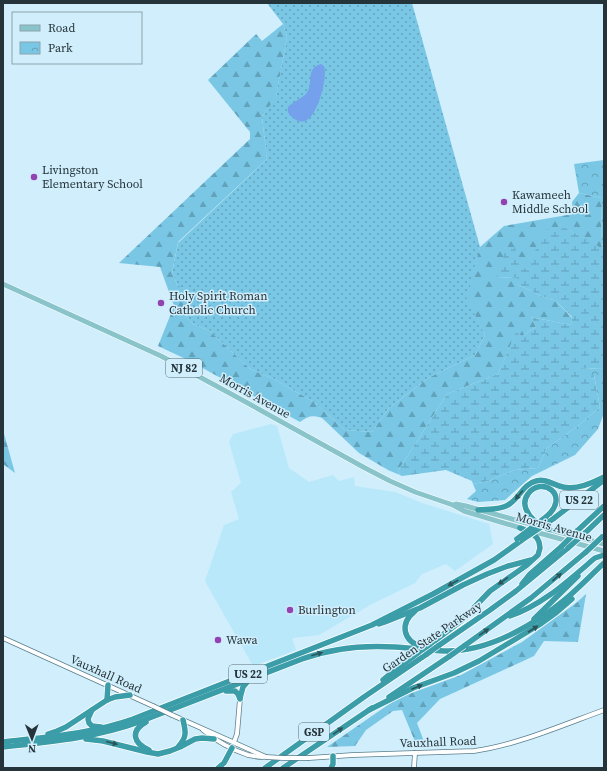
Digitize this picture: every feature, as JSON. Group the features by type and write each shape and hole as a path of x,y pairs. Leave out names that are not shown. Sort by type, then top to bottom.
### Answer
{"highway":[{"path":"478,510 502,507 510,504 526,487 536,481 546,481 562,487 570,488 588,484 604,478"},
{"name":"US 22","path":"3,742 82,732 107,727 139,716 372,625 494,560 519,539 553,519 604,478"},
{"path":"519,539 546,517 556,505 555,494 552,490 539,486 528,492 525,501 526,507 535,521 540,525 549,529"},
{"path":"516,592 530,574 604,506"},
{"name":"Garden State Parkway","path":"265,768 364,697 516,592 604,515"},
{"path":"364,697 394,671 460,621 490,591 538,555 540,546 538,540 532,534 520,528"},
{"name":"Garden State Parkway","path":"282,768 450,656 504,618 544,588 603,536"},
{"path":"504,618 519,613 545,598 598,557 604,555"},
{"path":"372,625 385,622 420,608 487,574 535,558"},
{"path":"520,630 539,614 594,560"},
{"name":"US 22","path":"3,747 73,739 113,731 312,655 336,650 385,646 444,651 478,648 501,640 520,630 556,607 604,562"},
{"path":"369,710 413,688 463,669 527,633 551,617 568,602 587,584 595,572"},
{"path":"420,608 406,620 405,629 408,638 416,645 444,651"},
{"path":"240,699 243,687 252,678"},
{"path":"107,700 108,685"},
{"path":"214,693 233,690 237,693 240,699"},
{"path":"36,738 60,730 107,700 115,697 130,695"},
{"path":"92,710 88,720 90,724 94,726 107,727"},
{"path":"160,714 139,727 135,736 142,747 161,753"},
{"path":"174,749 182,742 185,736 183,720"},
{"path":"73,739 104,741 147,752 161,753 168,752 195,739 214,738"},
{"path":"218,768 224,763 233,745"},
{"path":"331,768 333,764 333,756"}],"main road":[{"name":"Morris Avenue","path":"3,284 161,356 390,481 415,492 453,505 464,511 604,551"},
{"name":"Morris Avenue","path":"453,505 456,504 604,544"}],"street":[{"name":"Vauxhall Road","path":"3,638 201,728 248,755 283,758 309,758 474,751 493,748 529,737 604,710"},
{"path":"233,745 237,734 240,699"},
{"name":"Vauxhall Road","path":"201,728 214,738 251,750 266,757"},
{"path":"414,768 415,753"}],"shaded area":[{"path":"321,64 324,66 325,78 315,111 307,120 298,121 289,115 288,107 306,94 309,90 311,73 313,69"},
{"path":"271,424 277,426 289,468 309,482 333,475 339,481 354,477 355,486 395,492 422,503 489,524 493,544 455,571 446,564 422,574 415,583 372,604 319,635 292,638 296,650 253,666 205,581 224,525 239,519 231,492 241,483 229,442 233,434"}],"green space":[{"path":"267,3 412,3 480,247 467,297 485,335 475,355 428,378 389,408 372,432 345,430 314,402 274,379 250,369 210,331 193,324 183,313 178,286 172,273 178,243 267,159 262,117 276,96 287,37 283,24"},
{"path":"283,24 287,37 276,97 262,117 267,159 178,242 172,273 178,286 191,291 183,313 193,324 210,331 250,369 274,379 314,402 345,430 372,432 389,408 428,378 475,355 485,335 466,297 480,247 504,226 573,214 572,202 579,193 602,198 601,244 603,250 566,228 528,270 519,266 497,277 517,278 517,284 541,296 556,301 572,318 571,325 531,317 536,327 522,336 516,333 498,374 447,394 398,471 400,475 388,470 359,453 322,418 310,417 305,418 300,422 190,361 158,346 174,306 160,267 119,263 250,139 250,132 208,80 256,34 262,41"},
{"path":"604,160 604,245 601,244 602,198 579,193 574,164"},
{"path":"566,228 603,249 601,244 604,245 604,368 580,369 594,375 600,407 579,425 547,448 538,468 514,470 489,481 473,484 472,481 446,470 402,476 400,475 398,471 447,394 498,374 516,332 522,336 536,327 531,317 571,325 572,317 556,301 541,296 517,284 517,278 497,277 506,248 515,247 519,265 528,270 543,230"},
{"path":"604,368 604,413 598,429 575,455 532,476 505,500 478,502 467,499 476,491 473,484 489,481 514,470 538,468 547,448 579,425 600,407 594,375 581,378 580,369"},
{"path":"3,430 15,473 3,464"},
{"path":"586,594 578,642 544,641 534,656 440,699 417,723 425,744 416,744 402,710 393,711 366,730 355,746 327,747 398,698 461,675 522,642"}],"place":[{"name":"Livingston Elementary School","path":"34,177"},
{"name":"Kawameeh Middle School","path":"504,202"},
{"name":"Holy Spirit Roman Catholic Church","path":"161,303"},
{"name":"Burlington","path":"290,610"},
{"name":"Wawa","path":"218,640"}]}
